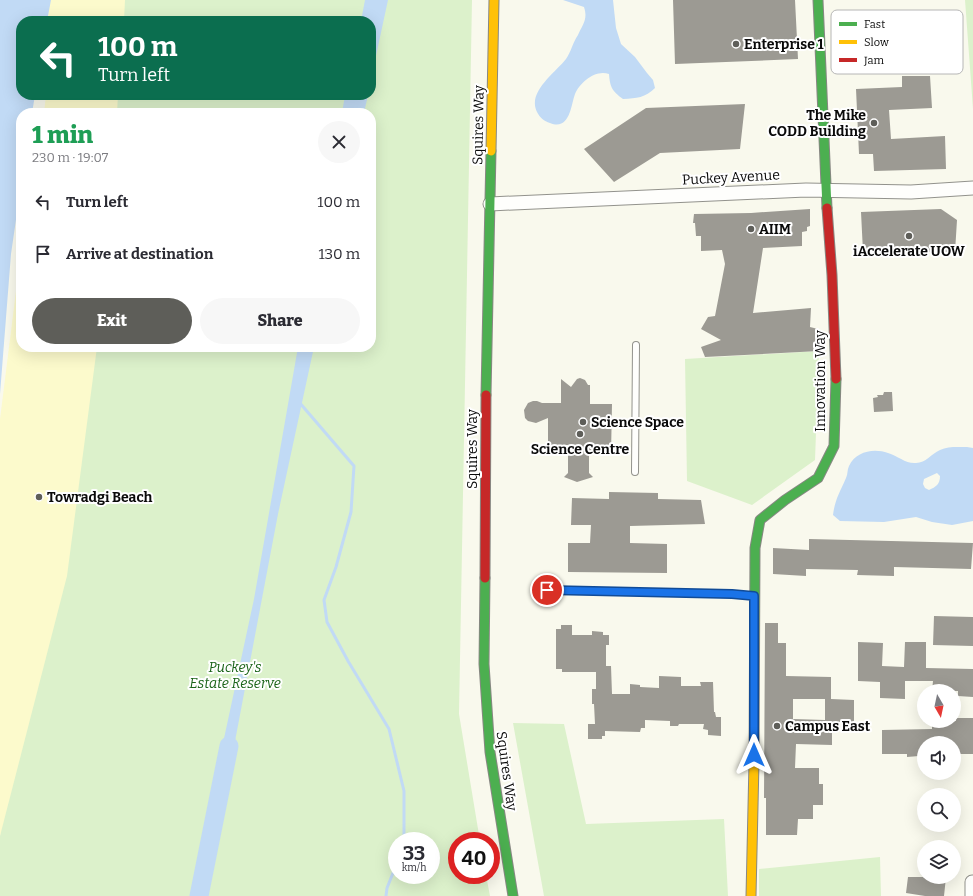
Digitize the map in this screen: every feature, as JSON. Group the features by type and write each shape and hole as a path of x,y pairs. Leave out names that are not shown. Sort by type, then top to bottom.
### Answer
{"street":[{"name":"Squires Way","path":"494,0 487,332 484,664 490,752 513,896"},
{"name":"Innovation Way","path":"751,896 754,748 755,548 760,520 785,500 818,478 834,446 836,390 832,275 826,191 818,0"},
{"name":"Puckey Avenue","path":"490,204 806,190 874,190 911,192 973,188"},
{"path":"972,882 972,896"}],"lane":[{"path":"635,472 636,345"},
{"path":"547,590 732,594 754,596"}],"green space":[{"name":"Puckey's Estate Reserve","path":"75,0 472,0 459,714 479,832 448,832 448,884 488,884 490,896 0,896 0,836 41,352 376,352 376,108 64,108 64,100 376,100 376,16 72,16"},
{"path":"965,0 973,0 973,109"},
{"path":"819,351 815,460 752,505 687,481 685,359"},
{"path":"513,723 564,724 586,824 724,819 728,896 544,896"},
{"path":"880,857 881,896 759,896 759,869"}],"sand":[{"path":"49,0 125,0 124,16 48,16"},
{"path":"45,100 118,100 117,108 45,108"},
{"name":"Towradgi Beach","path":"16,291 16,352 96,352 67,576 0,836 0,419"}],"water":[{"path":"0,0 51,0 48,16 16,16 16,100 34,100 33,108 16,108 16,220 11,254 0,394"},
{"path":"365,0 388,0 376,56 376,16 362,16"},
{"path":"563,0 613,0 616,28 621,44 635,57 653,80 655,88 648,94 640,97 623,99 616,94 612,88 609,74 599,73 589,78 577,89 571,110 566,120 557,125 541,118 535,105 539,90 566,59 585,18 584,7"},
{"path":"344,100 367,100 365,108 343,108"},
{"path":"297,352 313,352 278,514 229,773 217,771 254,599"},
{"path":"950,447 973,448 973,521 952,525 932,522 916,517 884,522 840,521 833,515 836,500 847,476 849,466 856,457 861,454 877,451 892,454 902,460 912,463 920,463 943,449","holes":["937,473 940,476 936,486 929,490 925,488 923,484 924,479"]}],"building":[{"name":"Enterprise 1","path":"673,0 795,0 798,59 675,64"},
{"name":"The Mike CODD Building","path":"902,76 930,76 932,108 889,110 891,139 945,136 946,169 874,171 873,154 859,154 856,89 902,87"},
{"path":"745,104 740,149 660,153 614,182 584,149 646,108"},
{"path":"810,209 810,226 807,227 807,231 802,232 802,246 763,248 753,313 811,308 810,327 818,329 819,351 705,357 701,347 721,340 701,329 708,317 715,316 725,264 722,250 701,251 701,236 696,236 695,223 693,223 694,214 751,213"},
{"name":"iAccelerate UOW","path":"941,209 957,220 955,252 863,252 861,212"},
{"name":"Science Centre","path":"580,378 585,380 588,385 590,385 590,404 612,404 611,454 589,453 589,473 593,477 577,482 564,477 568,473 568,445 548,445 548,418 536,423 528,421 525,418 524,410 528,403 533,401 542,403 561,403 561,379 571,387 577,379"},
{"path":"884,392 892,392 893,411 874,412 873,398 878,397 877,395 883,395"},
{"path":"609,492 658,493 658,499 701,500 705,524 630,526 630,543 667,544 667,573 568,572 568,543 590,543 591,525 571,525 572,498 609,499"},
{"path":"809,539 973,543 971,569 894,567 894,576 857,575 858,570 806,569 806,576 773,574 773,548 809,550"},
{"path":"934,616 973,617 973,646 933,645"},
{"name":"Campus East","path":"765,623 778,623 778,643 786,643 786,676 831,677 831,699 854,700 854,722 832,722 832,745 796,744 795,768 819,768 819,784 823,784 823,805 813,805 813,819 798,819 797,835 766,835 766,798 764,798","holes":["793,699 825,699 825,720 793,719"]},
{"path":"561,625 572,625 572,635 592,635 592,631 603,632 603,635 609,635 609,645 606,645 606,666 611,666 612,694 630,694 630,684 640,685 640,687 659,688 659,676 681,677 681,686 701,686 700,682 713,682 714,712 716,717 721,717 721,736 708,735 708,730 703,729 704,724 679,724 678,726 670,726 670,721 645,720 645,728 641,728 640,732 605,731 605,736 602,736 602,739 588,739 588,724 595,724 594,704 592,704 592,689 596,689 596,672 562,672 562,669 556,669 556,629 561,629"},
{"name":"Campus East","path":"858,642 883,643 882,666 904,667 905,642 926,642 926,668 973,669 973,697 961,696 961,684 933,684 933,681 905,681 905,699 880,698 880,682 858,681"},
{"name":"Campus East","path":"961,718 973,718 973,754 961,754 961,736 917,736 917,756 907,757 907,754 882,754 882,730 961,728"},
{"path":"908,877 917,877 917,884 945,884 944,896 925,896 906,893"}],"waterway":[{"path":"299,402 354,466 351,512 336,567 324,600 327,622 348,661 389,729 404,791 404,832"},
{"path":"199,896 229,746"},
{"path":"386,896 389,884"}],"traffic: fast":[{"path":"818,0 827,208"},
{"path":"486,395 491,151"},
{"path":"754,762 755,548 760,520 785,500 818,478 834,446 836,379"},
{"path":"485,578 484,664 490,752 513,896"}],"traffic: slow":[{"path":"491,151 494,0"},
{"path":"751,896 754,762"}],"traffic: jam":[{"path":"827,208 832,275 836,379"},
{"path":"485,578 486,395"}],"place":[{"name":"Enterprise 1","path":"736,44"},
{"name":"The Mike CODD Building","path":"874,123"},
{"name":"AIIM","path":"751,229"},
{"name":"iAccelerate UOW","path":"909,236"},
{"name":"Science Space","path":"583,422"},
{"name":"Science Centre","path":"580,434"},
{"name":"Towradgi Beach","path":"39,497"},
{"name":"Campus East","path":"777,726"}],"route":[{"path":"547,590 732,594 754,596 754,755"}]}
